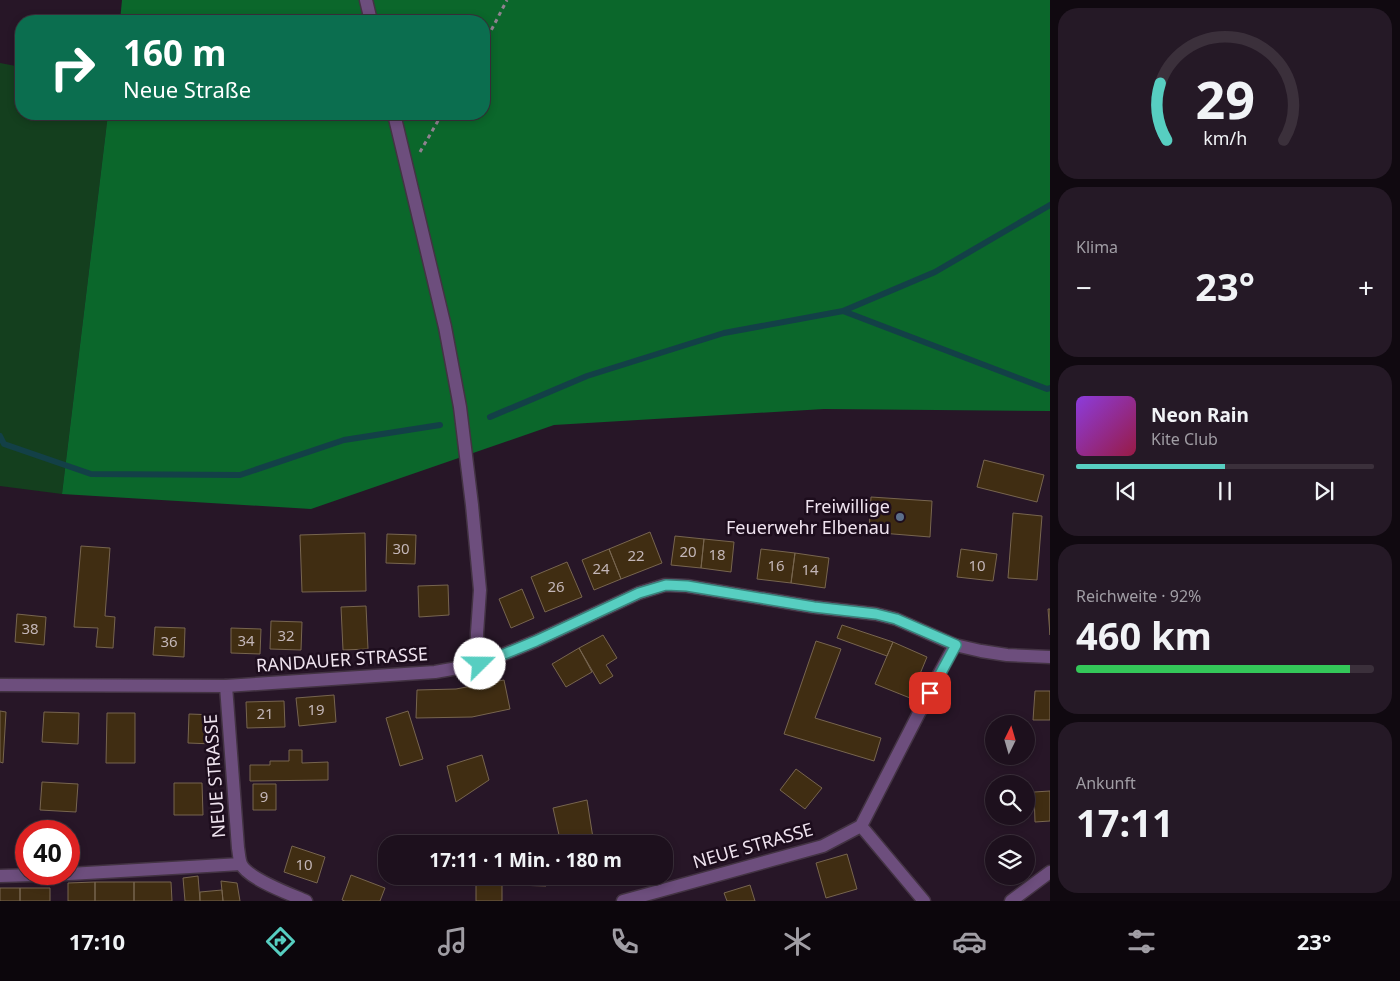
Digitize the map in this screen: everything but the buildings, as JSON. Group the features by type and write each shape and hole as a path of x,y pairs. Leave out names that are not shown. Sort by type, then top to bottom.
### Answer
{"street":[{"path":"366,0 370,15"},
{"path":"396,120 445,327 464,432 480,590 477,633 477,649 480,664"},
{"name":"RANDAUER STRASSE","path":"0,685 226,686 435,672 480,664 536,641 639,593 666,585 687,586 814,607 876,614 896,619 956,645 1008,655 1050,657"},
{"path":"924,901 861,826 956,645"},
{"name":"NEUE STRASSE","path":"226,686 238,848 241,864"},
{"name":"NEUE STRASSE","path":"623,901 824,846 861,826"},
{"path":"80,873 241,864 248,872 260,880 306,901"},
{"path":"1011,901 1050,872"},
{"path":"0,876 15,876"}],"path":[{"path":"490,33 507,0"},
{"path":"409,173 424,142 438,120"}],"green space":[{"path":"122,0 1050,0 1050,411 824,409 554,425 311,509 62,494 107,120 490,120 490,15 121,15"},
{"path":"0,63 15,66 15,120 107,120 62,494 0,486"}],"waterway":[{"path":"843,311 935,272 1050,205"},
{"path":"490,417 587,376 724,333 843,311 1047,389 1050,388"},
{"path":"0,436 4,444 91,474 240,475 344,440 440,425"}],"place":[{"name":"Freiwillige Feuerwehr Elbenau","path":"900,517"}],"route":[{"path":"480,664 536,641 639,593 666,585 687,586 814,607 876,614 896,619 956,645 930,693"}]}
